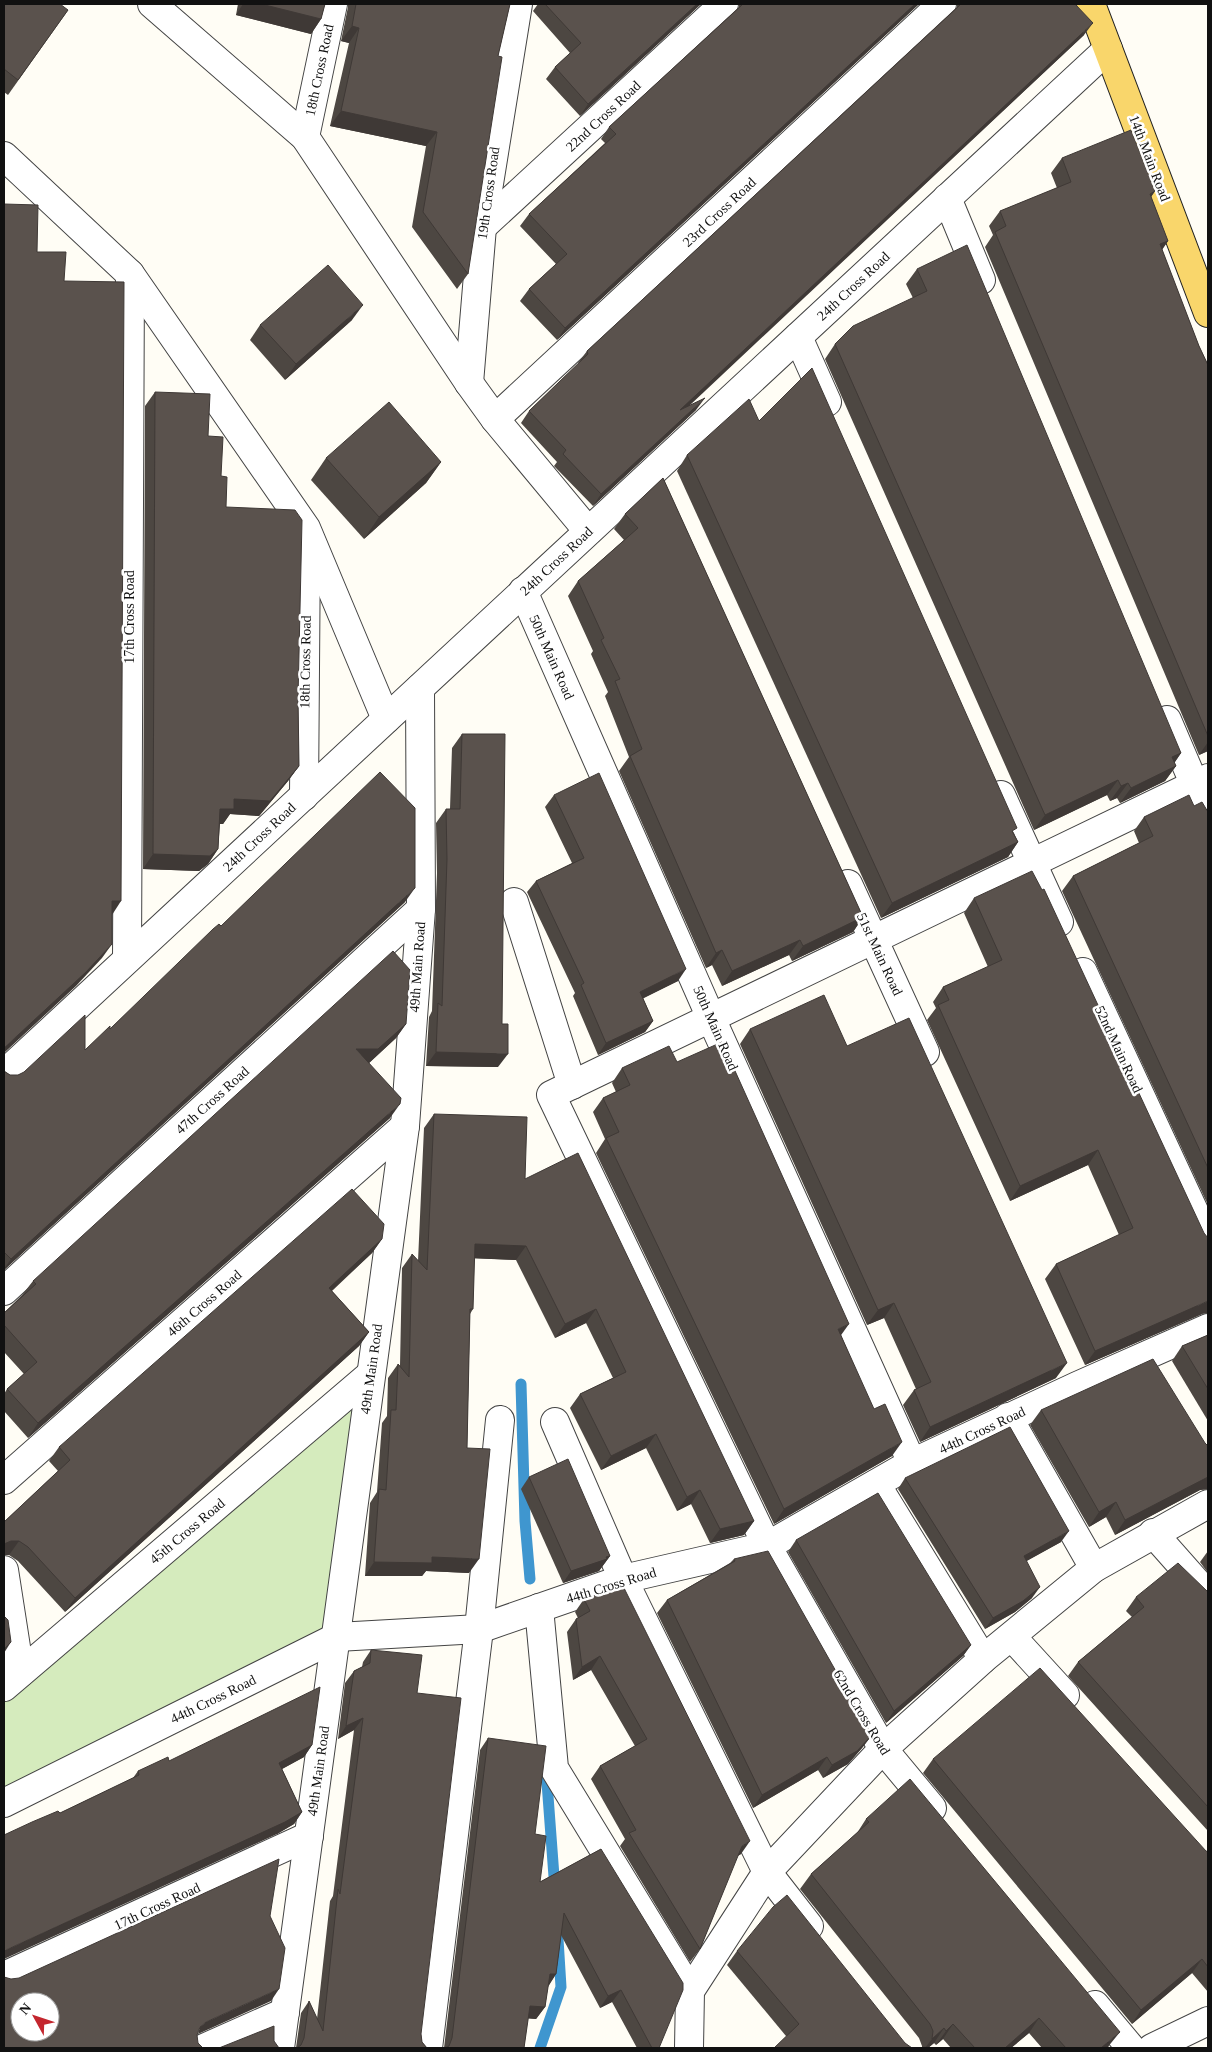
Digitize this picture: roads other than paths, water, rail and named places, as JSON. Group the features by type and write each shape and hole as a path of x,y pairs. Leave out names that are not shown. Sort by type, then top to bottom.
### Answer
{"main road":[{"name":"14th Main Road","path":"1091,4 1208,312"}],"street":[{"path":"152,4 305,137 469,383 496,419 588,531"},
{"name":"18th Cross Road","path":"305,137 333,4"},
{"name":"19th Cross Road","path":"469,383 482,227 518,4"},
{"name":"22nd Cross Road","path":"482,227 724,4"},
{"name":"23rd Cross Road","path":"496,419 942,4"},
{"name":"24th Cross Road","path":"4,1074 1108,49"},
{"path":"4,156 130,274 306,528 386,719"},
{"path":"947,198 989,299"},
{"name":"17th Cross Road","path":"127,960 130,274"},
{"path":"798,337 838,428"},
{"path":"658,467 670,494"},
{"name":"18th Cross Road","path":"304,796 306,528"},
{"name":"50th Main Road","path":"523,591 711,1018 912,1463"},
{"name":"49th Main Road","path":"280,2048 405,1126 421,909 420,688"},
{"path":"1155,693 1201,781 1208,816"},
{"name":"52nd Main Road","path":"991,772 1208,1241"},
{"path":"514,902 572,1084 1201,781"},
{"name":"51st Main Road","path":"836,858 934,1073"},
{"name":"47th Cross Road","path":"4,1291 421,909"},
{"name":"62nd Cross Road","path":"572,1084 550,1095 768,1546 883,1750 946,1826"},
{"name":"46th Cross Road","path":"4,1480 405,1126"},
{"name":"44th Cross Road","path":"4,1803 337,1637 479,1629 623,1579 768,1546 912,1463 1008,1417 1208,1328"},
{"path":"1149,1354 1164,1378"},
{"path":"1065,1359 1077,1386"},
{"name":"45th Cross Road","path":"12,1680 370,1375"},
{"path":"1008,1417 1094,1568"},
{"path":"428,2048 479,1629 500,1420"},
{"path":"555,1422 623,1579 767,1872 828,1949"},
{"path":"876,1484 983,1659"},
{"path":"689,2048 690,1991 767,1872 883,1750 983,1659 1094,1568 1153,1533 1208,1504"},
{"path":"1153,1533 1208,1595"},
{"path":"4,1570 12,1680"},
{"path":"539,1608 554,1768 690,1991"},
{"path":"1012,1637 1084,1716"},
{"name":"17th Cross Road","path":"4,1976 309,1836"},
{"path":"1080,1987 1131,2048"},
{"path":"204,2048 285,2012"},
{"path":"1152,2048 1208,2021"}],"waterway":[{"path":"521,1384 525,1521 530,1579"},
{"path":"546,1769 555,1890"},
{"path":"540,2048 561,1987 558,1939"}]}
